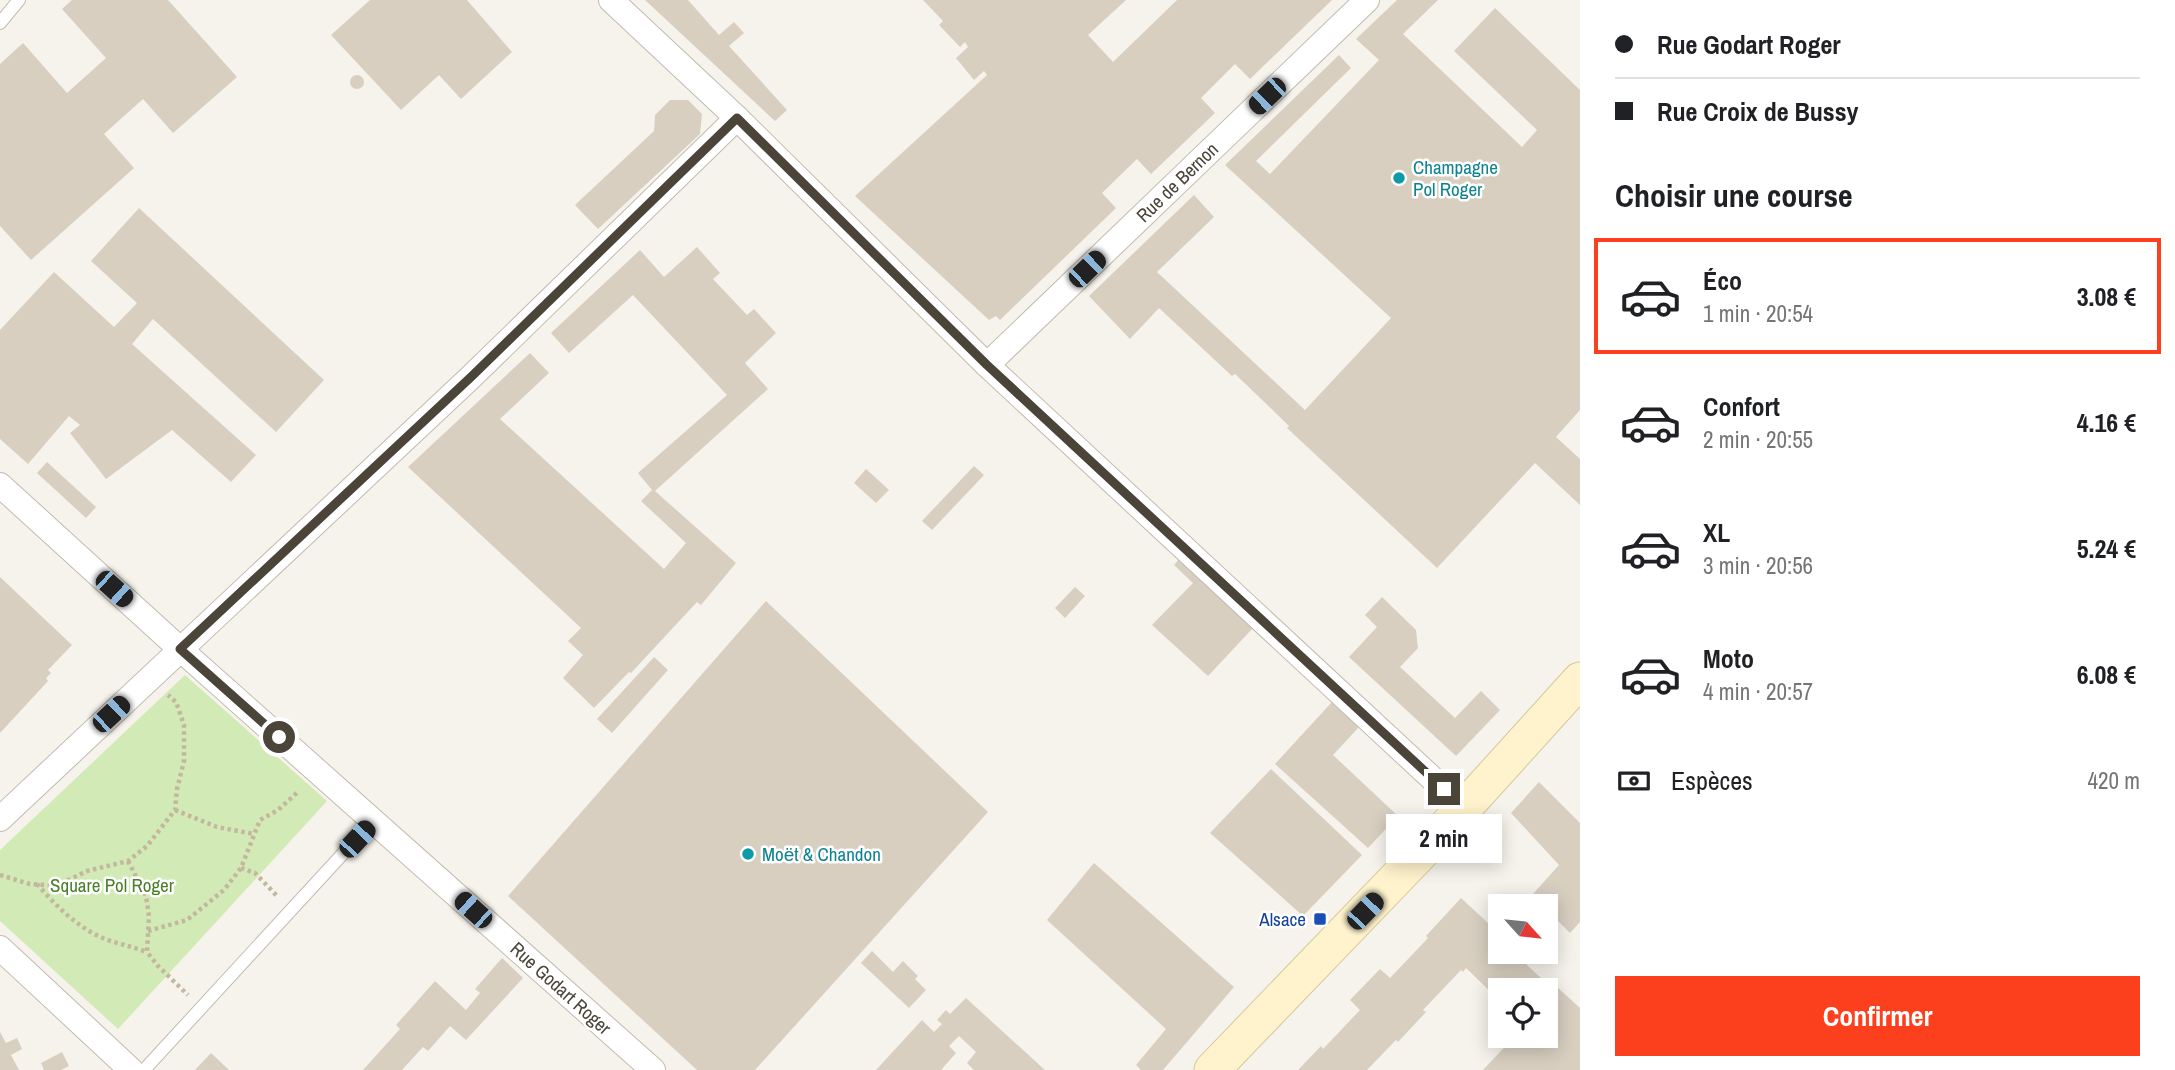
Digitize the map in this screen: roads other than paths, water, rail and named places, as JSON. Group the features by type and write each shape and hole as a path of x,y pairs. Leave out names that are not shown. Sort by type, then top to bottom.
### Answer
{"main road":[{"path":"1212,1070 1464,808 1580,680"}],"street":[{"path":"611,0 737,118 987,365 1464,808"},
{"name":"Rue de Bernon","path":"987,365 1367,0"},
{"path":"0,819 471,377 737,118"},
{"name":"Rue Godart Roger","path":"0,485 653,1070"},
{"path":"0,948 131,1070"}],"lane":[{"path":"0,23 19,0"},
{"path":"144,1070 373,821"}],"place":[{"name":"Champagne Pol Roger","path":"1399,178"},
{"name":"Moёt & Chandon","path":"748,854"},
{"name":"Alsace","path":"1320,919"}],"park label":[{"name":"Square Pol Roger","path":"112,885"}]}
